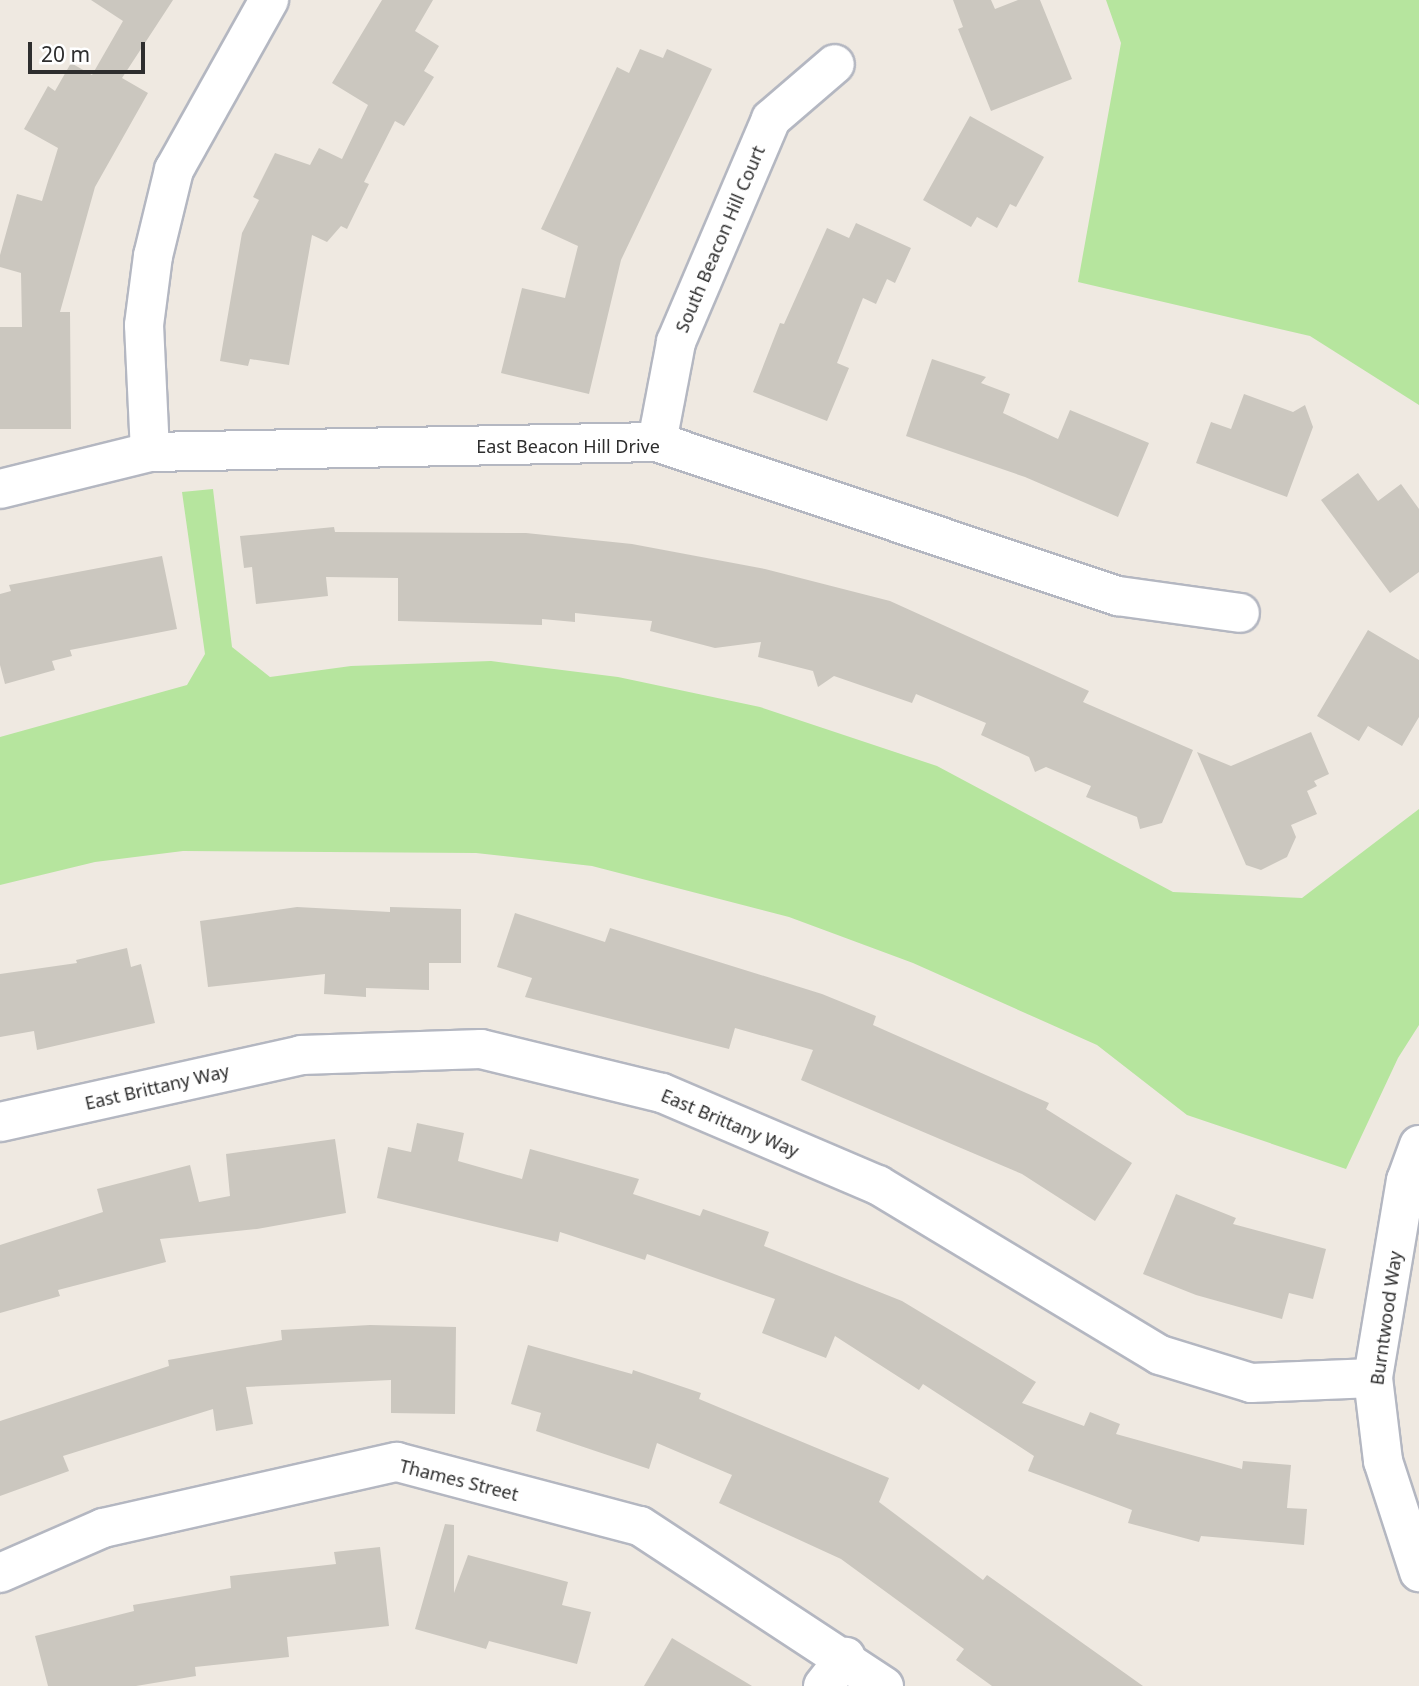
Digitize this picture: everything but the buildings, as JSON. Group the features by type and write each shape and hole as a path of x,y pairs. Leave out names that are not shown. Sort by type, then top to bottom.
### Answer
{"street":[{"path":"150,452 144,325 153,256 174,170 269,0"},
{"name":"South Beacon Hill Court","path":"657,442 676,342 771,119 835,64"},
{"name":"East Beacon Hill Drive","path":"0,489 150,452 657,442 1118,596 1240,612"},
{"name":"East Brittany Way","path":"0,1122 302,1055 481,1049 662,1093 877,1185 1020,1267 1160,1355 1251,1383 1373,1378"},
{"name":"Burntwood Way","path":"1419,1145 1406,1180 1373,1378 1382,1461 1419,1572"},
{"name":"Thames Street","path":"0,1573 103,1528 397,1462 640,1526 835,1672 884,1686"}],"green space":[{"path":"1106,0 1419,0 1419,405 1310,336 1078,282 1121,43"},
{"path":"213,489 232,647 270,677 351,666 491,661 618,677 760,707 937,766 1173,892 1302,898 1419,809 1419,1025 1398,1058 1346,1169 1187,1115 1097,1045 913,963 789,917 592,866 476,853 183,851 95,862 0,885 0,737 187,685 205,654 182,492"}]}
